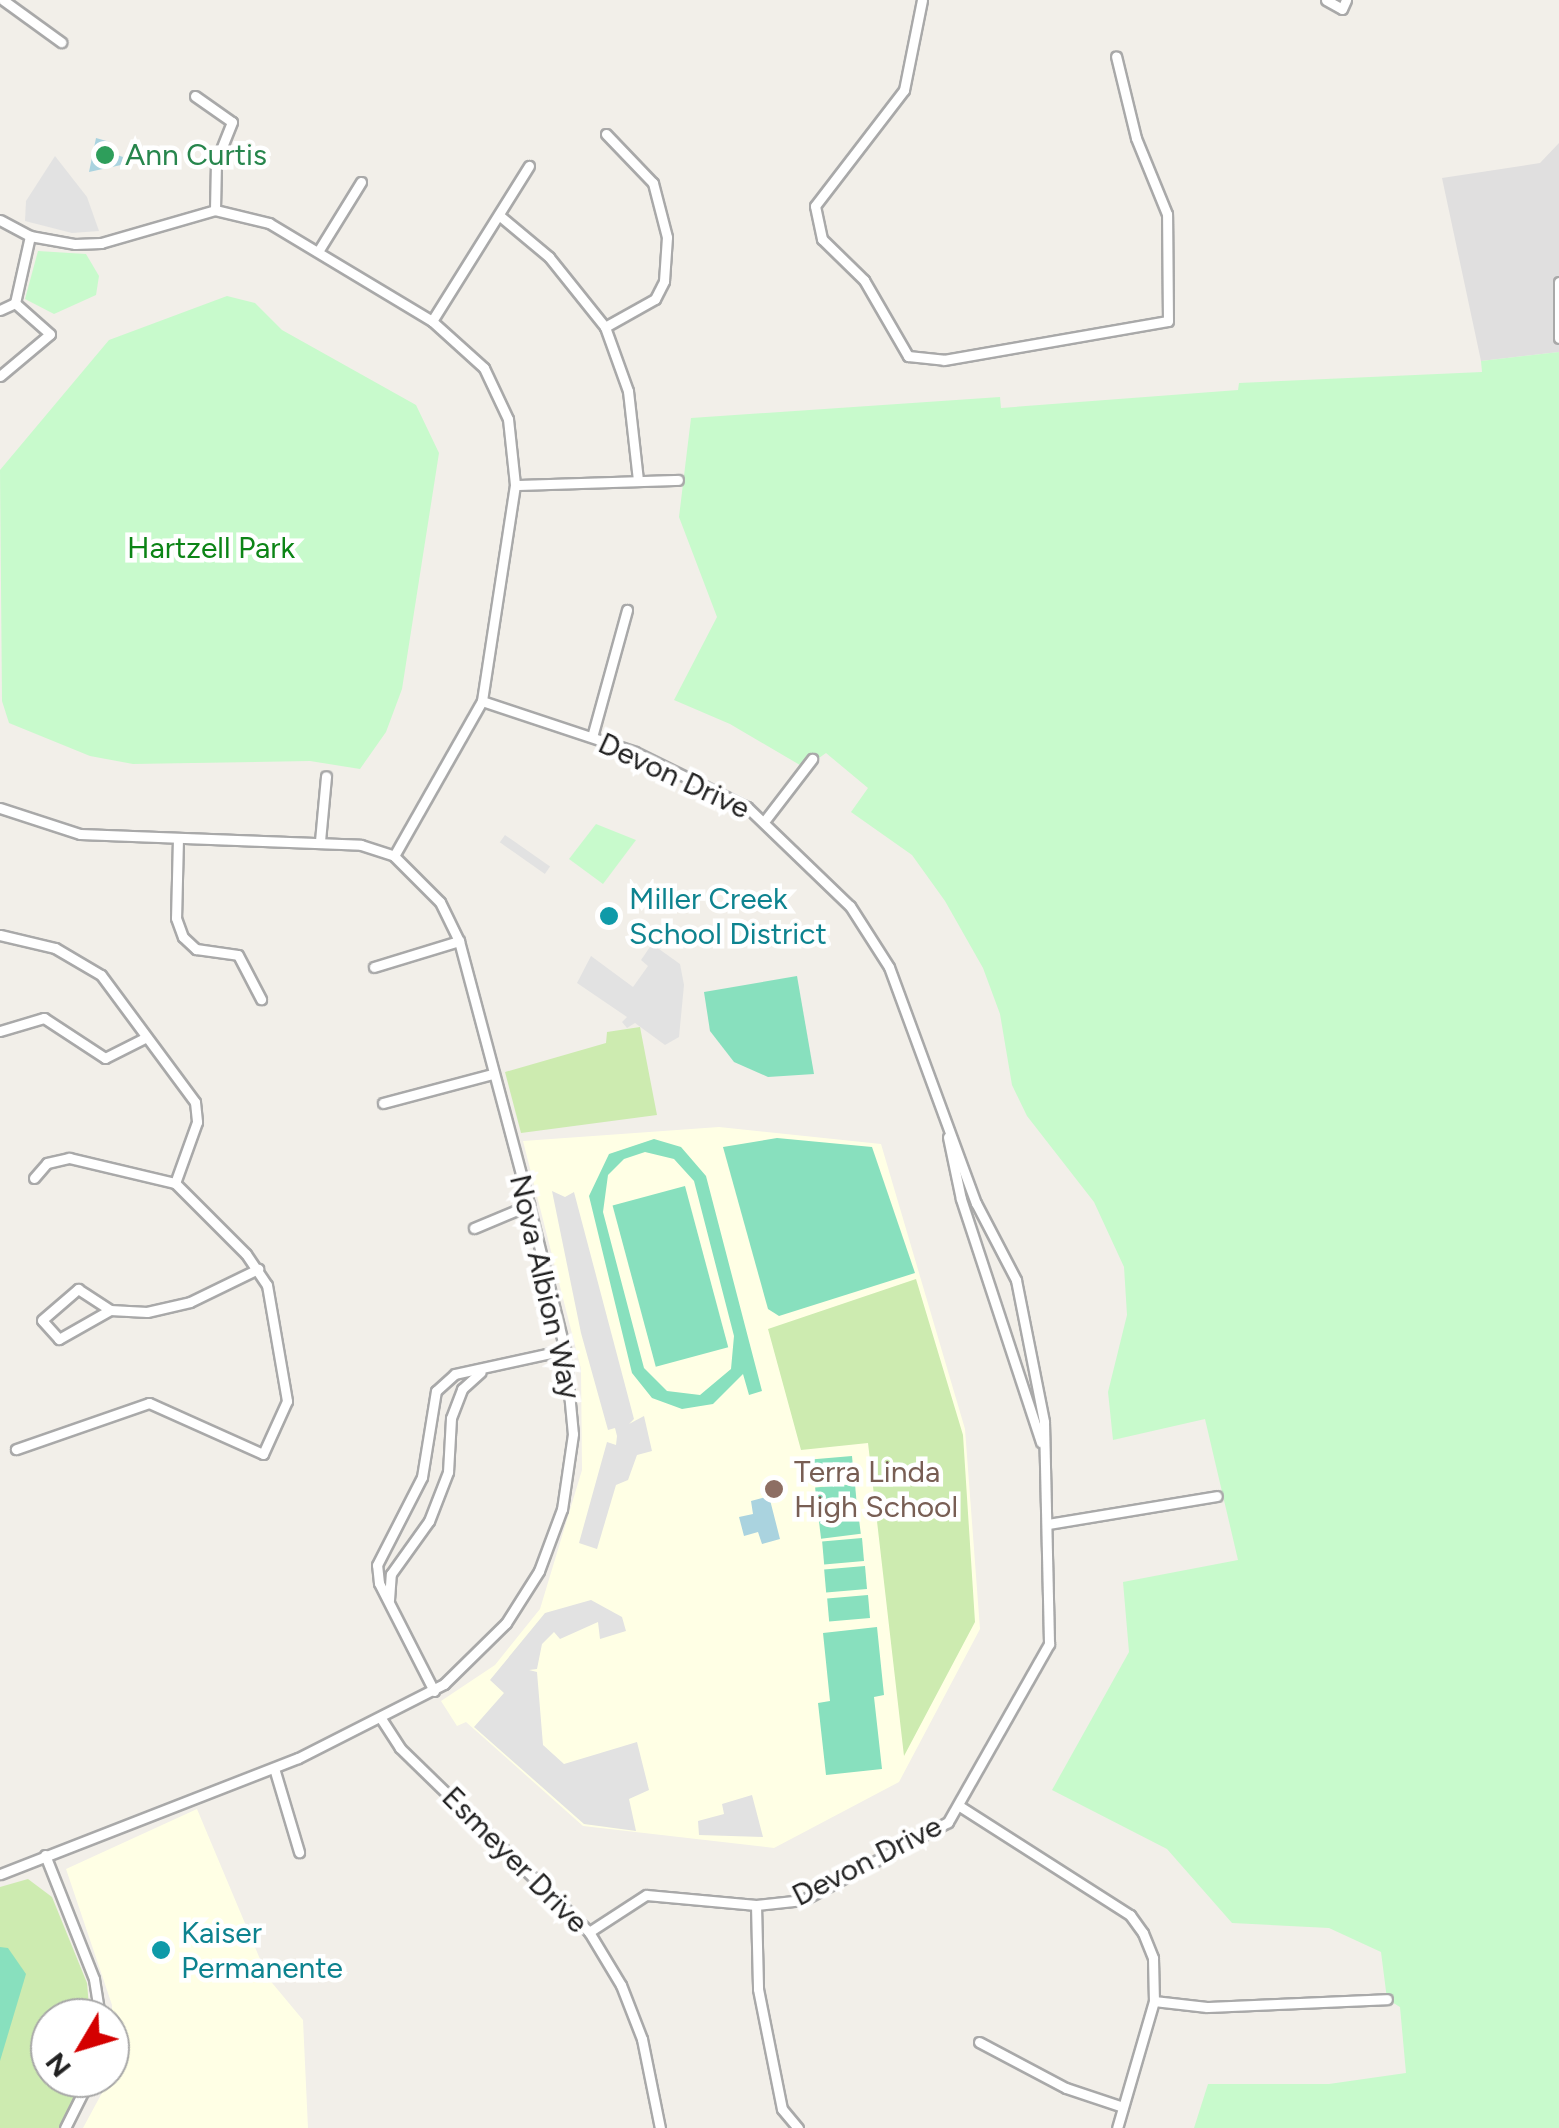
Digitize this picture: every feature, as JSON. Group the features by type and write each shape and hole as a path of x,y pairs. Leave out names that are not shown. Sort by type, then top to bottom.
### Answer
{"street":[{"path":"3,0 62,42"},
{"path":"922,0 904,90 815,206 822,238 864,280 908,356 944,360 1168,320 1167,214 1136,138 1116,56"},
{"path":"1326,0 1342,8 1346,0"},
{"path":"195,96 232,122 216,162 214,210"},
{"path":"605,327 654,298 664,281 667,237 652,182 606,134"},
{"path":"432,321 530,166"},
{"path":"320,250 361,182"},
{"path":"0,220 30,236 101,243 214,210 268,222 432,321 472,356 498,392 508,419 515,485 482,701 394,856 320,841 80,834 0,808"},
{"path":"500,216 549,257 605,327 628,391 638,480"},
{"path":"16,303 30,236"},
{"path":"1559,282 1559,338"},
{"path":"0,310 16,303"},
{"path":"0,376 50,334 16,303"},
{"path":"515,485 678,480"},
{"path":"592,737 627,610"},
{"name":"Devon Drive","path":"482,701 680,771 766,820 850,906 889,968 976,1203 1016,1280 1046,1460 1049,1644 961,1807 948,1822 803,1900 756,1906 646,1895 589,1932"},
{"path":"766,820 812,759"},
{"path":"320,841 326,776"},
{"path":"178,838 176,918 183,937 196,949 238,955 261,999"},
{"name":"Nova Albion Way","path":"0,1874 274,1768 382,1720 434,1691 506,1624 548,1550 572,1459 565,1350 459,940 440,902 394,856"},
{"path":"0,935 56,948 101,975 195,1102 197,1122 175,1183"},
{"path":"374,967 459,940"},
{"path":"0,1031 44,1018 106,1058 145,1038"},
{"path":"383,1102 492,1074"},
{"name":"Devon Drive","path":"942,1109 960,1198 1046,1460"},
{"path":"16,1449 149,1404 264,1454 287,1401 267,1286 258,1269 175,1183 69,1158 47,1163 34,1178"},
{"path":"474,1228 528,1205"},
{"path":"110,1310 59,1339 42,1320 78,1289 110,1310 146,1312 190,1302 258,1269"},
{"path":"434,1691 388,1603 377,1565 422,1477 436,1391 455,1374 565,1350"},
{"path":"388,1603 392,1574 429,1521 448,1472 451,1418 462,1389 482,1370"},
{"path":"1048,1524 1217,1496"},
{"name":"Esmeyer Drive","path":"382,1720 400,1748 589,1932 622,1985 642,2039 660,2128"},
{"path":"274,1768 299,1852"},
{"path":"961,1807 1130,1914 1153,1958 1154,2001 1117,2128"},
{"path":"45,1855 94,1979 97,1998"},
{"path":"756,1906 758,1989 782,2109 798,2128"},
{"path":"1154,2001 1207,2008 1387,1999"},
{"path":"979,2042 1049,2080 1123,2107"},
{"path":"65,2128 80,2098"}],"shaded area":[{"path":"1559,143 1559,352 1481,361 1442,178 1540,163"},
{"path":"55,156 87,197 99,231 72,233 25,221 26,201"},
{"path":"505,835 550,867 545,874 500,842"},
{"path":"652,944 680,964 684,985 679,1037 665,1045 635,1023 627,1028 622,1022 627,1017 577,983 591,956 633,987 648,966 641,960"},
{"name":"Terra Linda High School","path":"719,1127 881,1144 965,1429 980,1629 899,1782 774,1848 583,1826 466,1722 457,1726 441,1701 495,1665 540,1609 582,1470 581,1369 523,1141"},
{"path":"552,1191 565,1197 574,1192 634,1419 629,1424 644,1416 652,1451 637,1455 628,1480 616,1485 597,1549 579,1543 607,1442 616,1445 617,1436 615,1428 608,1430 581,1333"},
{"path":"591,1600 622,1617 626,1631 600,1639 598,1622 560,1639 554,1632 542,1644 537,1669 529,1670 537,1672 543,1745 564,1764 637,1742 649,1790 629,1799 636,1831 584,1824 474,1727 504,1693 490,1680 545,1613"},
{"path":"752,1795 763,1837 699,1835 698,1821 724,1814 722,1804"},
{"path":"197,1809 268,1978 303,2020 308,2128 83,2128 99,2098 130,2098 130,1998 110,1998 66,1869"}],"green space":[{"path":"38,251 86,254 99,276 96,295 54,314 25,299"},
{"name":"Hartzell Park","path":"227,296 255,303 282,330 416,405 439,453 402,689 386,732 360,769 310,761 133,764 90,756 9,723 2,701 0,470 109,340"},
{"path":"1559,352 1559,2128 1194,2128 1208,2084 1329,2084 1406,2073 1400,2007 1387,1999 1381,1952 1329,1928 1232,1923 1167,1849 1052,1790 1129,1652 1123,1582 1238,1560 1205,1419 1113,1440 1108,1392 1127,1315 1124,1267 1094,1202 1027,1116 1012,1085 1000,1014 983,968 945,901 912,855 851,812 868,788 826,753 805,768 730,724 674,700 717,617 679,517 691,418 1000,397 1001,408 1238,390 1239,383 1482,372 1481,361"},
{"path":"596,824 636,840 603,884 569,859"},
{"path":"797,976 814,1074 768,1077 734,1062 710,1031 704,992"},
{"path":"640,1027 657,1115 521,1133 505,1072 606,1043 607,1032"},
{"path":"777,1138 872,1147 915,1273 779,1316 768,1309 723,1147"},
{"path":"654,1139 681,1147 706,1176 762,1391 749,1395 743,1374 713,1404 682,1409 652,1398 632,1373 589,1196 609,1154","holes":["645,1152 674,1159 694,1181 734,1336 731,1369 700,1395 667,1391 644,1368 603,1212 608,1175 624,1159"]},
{"path":"685,1186 728,1347 656,1367 613,1205"},
{"path":"916,1279 963,1435 975,1622 904,1756 868,1443 801,1450 768,1329"},
{"path":"852,1456 854,1479 813,1482 811,1460"},
{"path":"855,1484 857,1507 817,1510 815,1487"},
{"path":"858,1511 861,1534 821,1539 818,1516"},
{"path":"862,1538 864,1561 824,1564 822,1541"},
{"path":"865,1566 867,1589 826,1592 824,1570"},
{"path":"868,1595 870,1618 829,1621 827,1599"},
{"path":"877,1627 884,1695 874,1697 882,1769 826,1775 818,1703 830,1701 823,1633"},
{"path":"28,1879 52,1897 87,1983 88,1998 30,1998 30,2098 74,2098 60,2128 0,2128 0,1887"},
{"path":"0,1947 8,1948 26,1974 0,2061"}],"water":[{"name":"Ann Curtis","path":"96,138 110,142 111,153 123,157 121,165 89,172"},
{"path":"769,1496 780,1539 762,1544 758,1532 744,1536 739,1517 753,1514 751,1501"}],"place":[{"name":"Ann Curtis","path":"105,155"},
{"name":"Miller Creek School District","path":"609,916"},
{"name":"Terra Linda High School","path":"774,1489"},
{"name":"Kaiser Permanente","path":"161,1950"}]}
